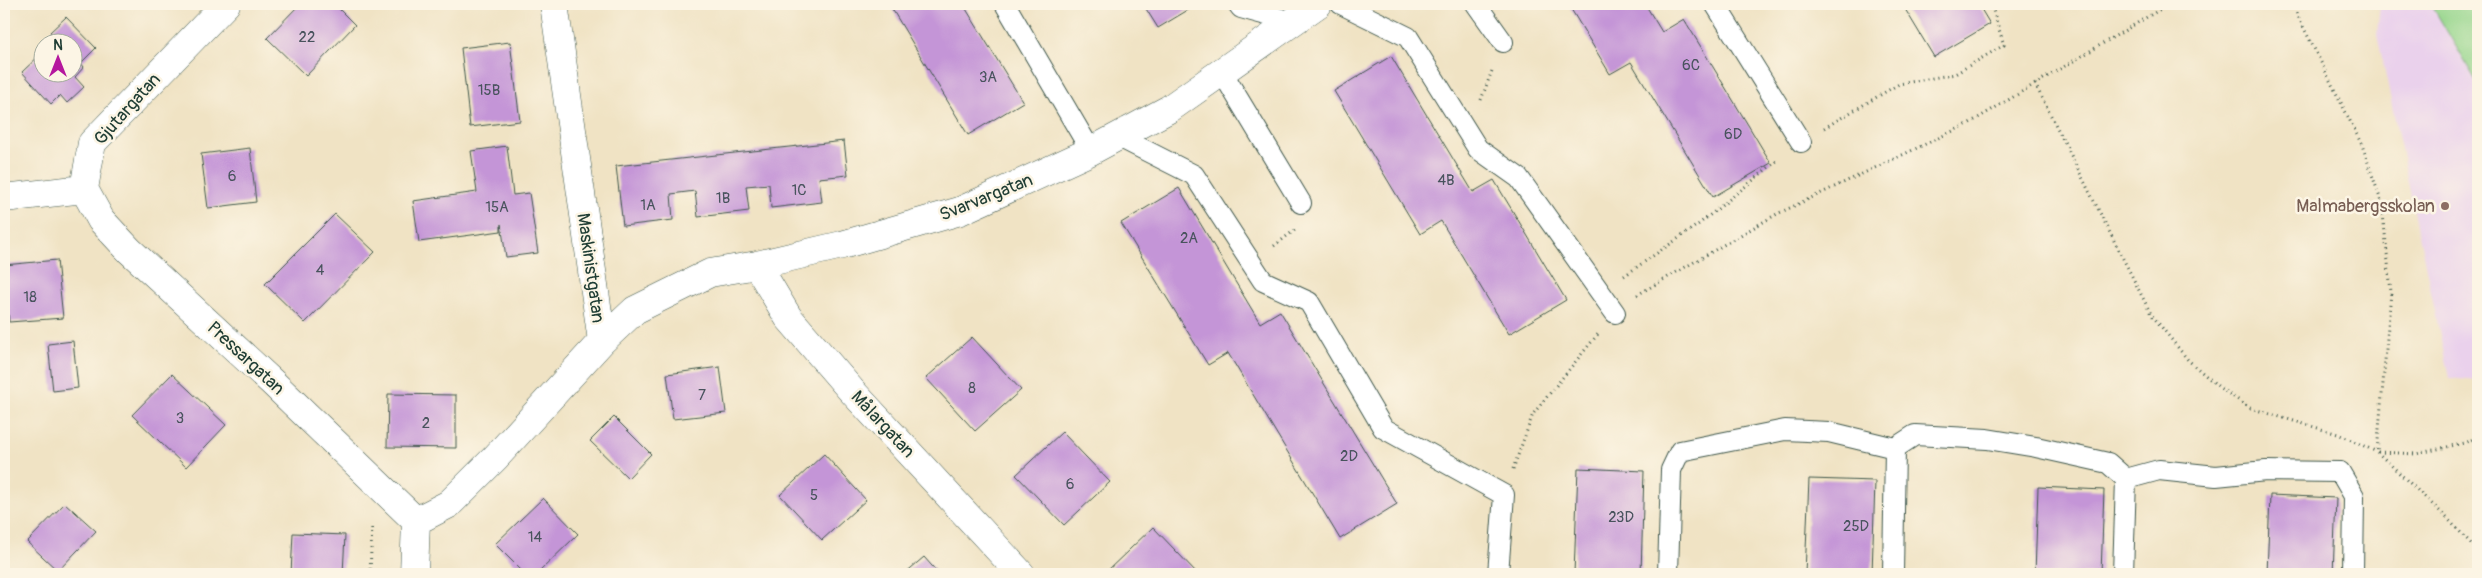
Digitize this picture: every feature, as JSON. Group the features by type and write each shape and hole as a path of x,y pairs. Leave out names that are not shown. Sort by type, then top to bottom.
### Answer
{"street":[{"name":"Gjutargatan","path":"84,189 92,143 226,4"},
{"name":"Maskinistgatan","path":"416,521 449,504 496,457 602,341 554,4"},
{"name":"Svarvargatan","path":"602,341 635,310 710,273 757,265 842,245 960,211 1091,151 1169,110 1318,4"},
{"path":"4,198 84,189"},
{"name":"Pressargatan","path":"84,189 101,220 130,250 273,383 416,521"},
{"name":"Målargatan","path":"757,265 788,317 851,390 1022,574"},
{"path":"414,574 416,521"}],"lane":[{"path":"1005,4 1091,151"},
{"path":"1238,4 1241,8 1292,22"},
{"path":"1341,4 1408,36 1478,149 1519,178 1615,313"},
{"path":"1476,4 1503,42"},
{"path":"1715,4 1801,142"},
{"path":"1222,72 1301,203"},
{"path":"1119,136 1194,175 1263,281 1309,302 1383,428 1504,495 1498,574"},
{"path":"1668,574 1671,470 1680,451 1785,430 1829,432 1895,448 1915,436 1987,439 2108,462 2126,479 2123,574"},
{"path":"1893,574 1895,448"},
{"path":"2126,479 2159,470 2216,476 2266,471 2340,472 2354,496 2352,574"}],"path":[{"path":"1601,292 1699,224 1801,142 1899,84 1955,74 2004,45 1991,4"},
{"path":"1504,495 1533,414 1624,302 1777,214 1968,124 2169,4"},
{"path":"2292,4 2362,145 2382,204 2391,292 2377,452"},
{"path":"1469,134 1503,42"},
{"path":"2035,84 2152,314 2188,360 2220,388 2250,408 2338,434 2377,452 2446,517 2478,551"},
{"path":"1252,264 1296,230 1301,203"},
{"path":"2377,452 2416,454 2478,437"},
{"path":"370,574 373,512 389,496"}],"shaded area":[{"name":"Malmabergsskolan","path":"2380,4 2478,4 2478,381 2449,378 2377,34"}],"green space":[{"path":"2431,4 2478,4 2478,84"}],"building":[{"path":"300,4 334,4 355,25 306,76 267,38"},
{"path":"889,4 963,4 1023,102 968,135"},
{"path":"1143,4 1198,4 1158,28"},
{"path":"1568,4 1645,4 1662,32 1684,19 1771,163 1713,197 1631,62 1610,74"},
{"path":"1902,4 1978,4 1990,24 1934,57"},
{"path":"66,17 81,32 50,32"},
{"path":"82,34 96,48 82,62"},
{"path":"510,42 520,121 470,127 461,48"},
{"path":"1391,56 1473,192 1494,180 1566,300 1509,334 1441,221 1420,234 1334,91"},
{"path":"32,62 32,82 80,82 84,87 67,103 60,95 51,104 22,72"},
{"path":"844,141 848,175 819,178 822,202 771,208 769,184 746,186 749,211 698,217 695,191 671,194 673,220 623,226 616,166"},
{"path":"507,146 513,195 529,193 538,253 506,257 501,224 501,231 419,242 413,201 477,192 471,151"},
{"path":"250,148 256,202 208,208 201,154"},
{"path":"1179,188 1260,323 1280,311 1397,504 1340,539 1228,353 1208,365 1121,223"},
{"path":"335,214 375,252 305,323 265,284"},
{"path":"57,260 63,318 9,322 4,265"},
{"path":"972,337 1021,390 975,431 926,378"},
{"path":"73,341 78,388 53,391 48,344"},
{"path":"720,367 726,413 673,419 667,374"},
{"path":"172,374 226,425 186,467 132,415"},
{"path":"388,394 456,395 456,448 387,447"},
{"path":"614,417 651,454 628,478 590,441"},
{"path":"1062,432 1110,482 1064,525 1016,475"},
{"path":"824,454 866,500 822,540 780,495"},
{"path":"1578,468 1644,471 1641,574 1574,574"},
{"path":"1809,479 1875,481 1872,574 1805,574"},
{"path":"2038,487 2104,490 2101,574 2035,574"},
{"path":"2270,495 2336,498 2333,574 2267,574"},
{"path":"543,498 578,534 537,574 525,574 495,544"},
{"path":"65,503 96,531 58,571 27,542"},
{"path":"1153,527 1198,574 1108,574 1106,572"},
{"path":"293,533 345,535 343,574 291,574"},
{"path":"924,557 939,574 904,574"}],"place":[{"name":"Malmabergsskolan","path":"2445,206"}]}
